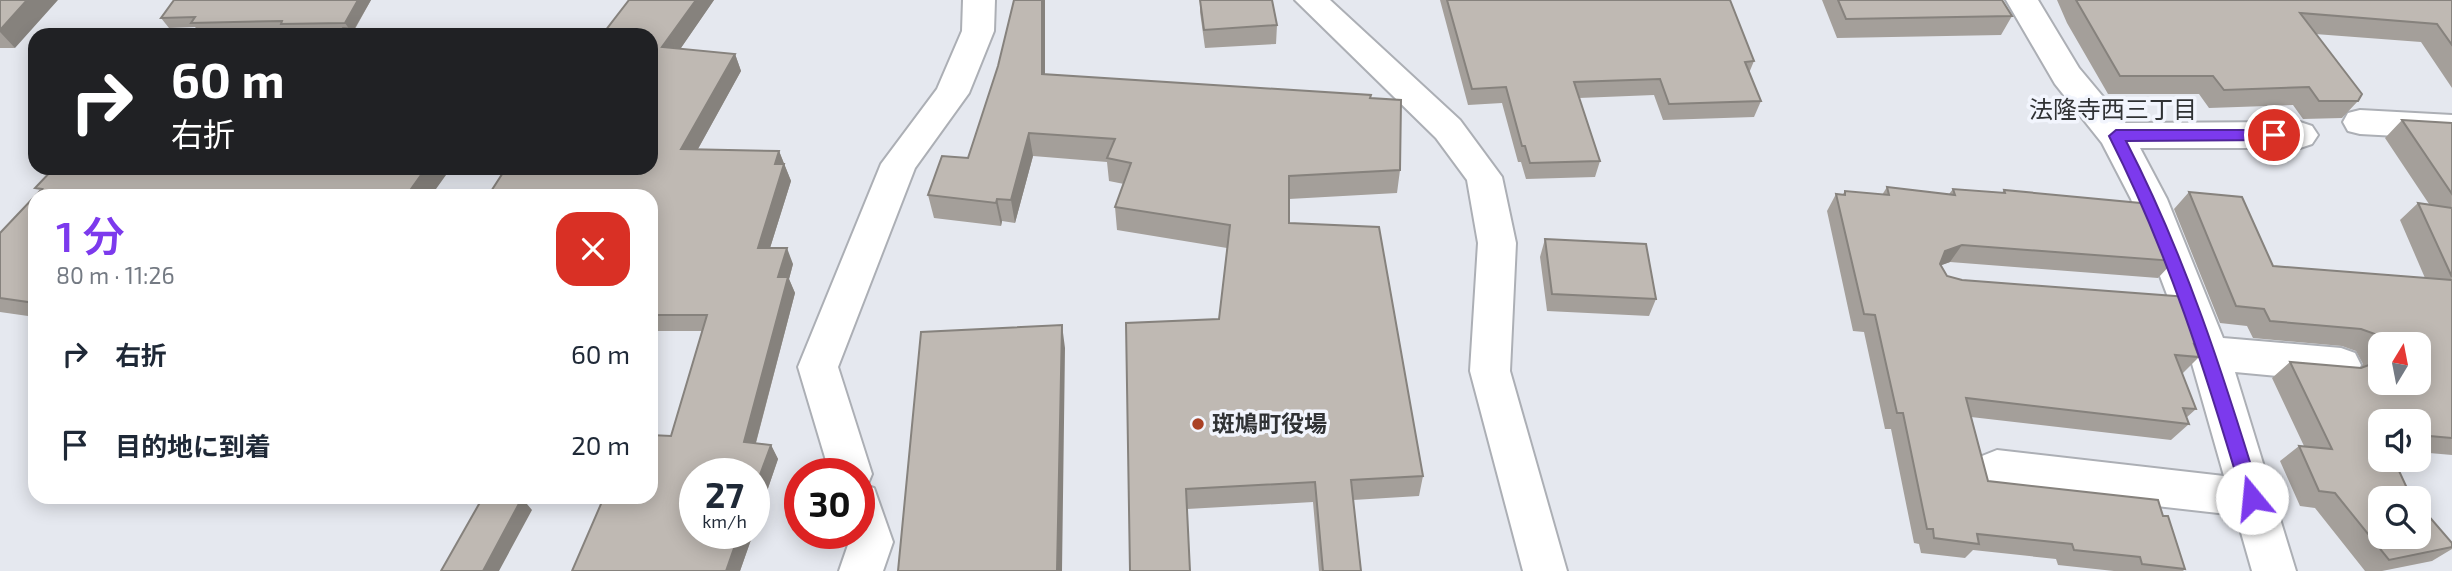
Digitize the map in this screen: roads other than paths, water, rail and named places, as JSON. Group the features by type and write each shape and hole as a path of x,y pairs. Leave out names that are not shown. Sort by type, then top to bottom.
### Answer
{"street":[{"path":"846,458 818,368 899,164 952,93 978,31 979,0"},
{"path":"1311,0 1448,129 1484,177 1497,243 1490,371 1545,571"},
{"path":"2022,0 2067,76 2116,136 2149,199 2209,353 2274,571"},
{"path":"2360,122 2452,127"},
{"path":"2116,136 2300,135"},
{"path":"2146,295 2188,298"},
{"path":"2209,353 2341,365"},
{"path":"1997,469 2252,498"},
{"path":"861,571 869,549"}],"place":[{"name":"斑鳩町役場","path":"1198,424"}],"district":[{"name":"法隆寺西三丁目","path":"2113,110"}]}
